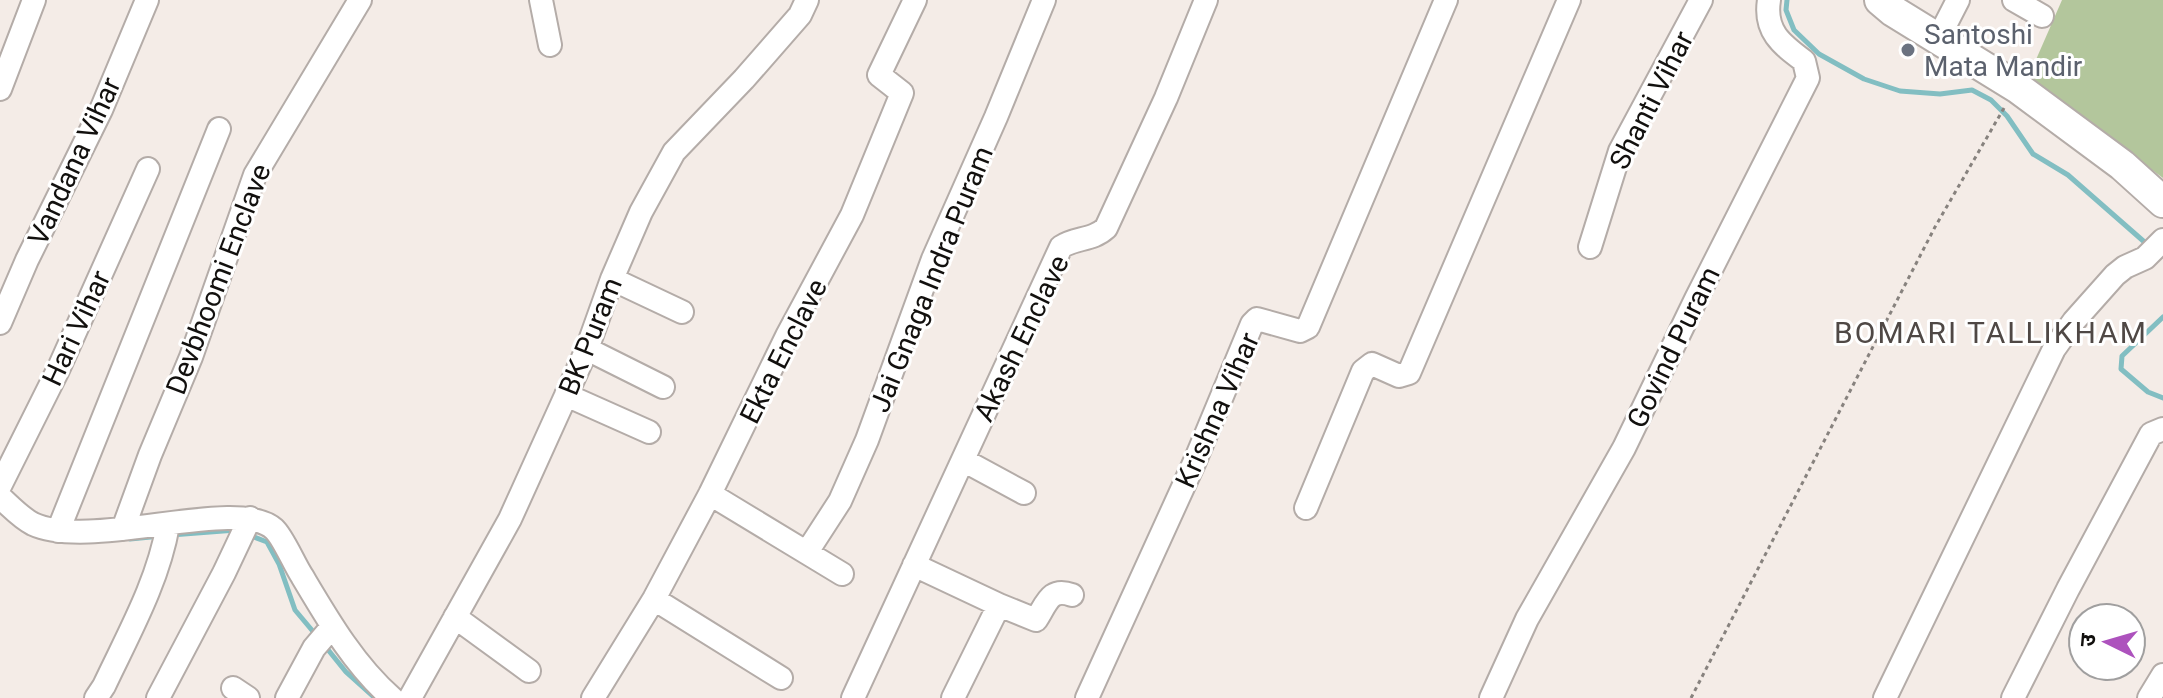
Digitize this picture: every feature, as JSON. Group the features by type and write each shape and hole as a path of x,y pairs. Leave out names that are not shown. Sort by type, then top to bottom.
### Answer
{"street":[{"path":"0,89 34,0"},
{"name":"Vandana Vihar","path":"0,323 27,260 101,110 147,0"},
{"name":"Devbhoomi Enclave","path":"123,529 191,357 255,175 360,0"},
{"path":"541,0 550,45"},
{"name":"BK Puram","path":"410,698 510,519 587,349 612,279 641,212 674,152 800,15 807,0"},
{"name":"Ekta Enclave","path":"593,698 654,599 852,215 902,93 879,75 915,0"},
{"name":"Jai Gnaga Indra Puram","path":"807,552 840,501 867,440 933,259 1044,0"},
{"name":"Akash Enclave","path":"853,698 1061,247 1070,241 1096,237 1106,228 1166,98 1206,0"},
{"name":"Krishna Vihar","path":"1087,698 1195,461 1252,324 1257,319 1300,331 1308,327 1446,0"},
{"path":"1306,508 1363,371 1372,364 1399,376 1409,373 1569,0"},
{"name":"Shanti Vihar","path":"1590,247 1620,151 1701,0"},
{"name":"Govind Puram","path":"1491,698 1527,619 1624,448 1808,78 1804,61 1782,45 1768,25 1769,0"},
{"path":"1880,0 2018,88 2122,165 2163,202"},
{"path":"1938,39 1958,0"},
{"path":"2014,0 2042,16"},
{"path":"58,531 219,129"},
{"name":"Hari Vihar","path":"0,486 58,370 148,169"},
{"path":"1885,698 2054,349 2115,275 2155,248"},
{"path":"612,279 682,312"},
{"path":"587,349 663,387"},
{"path":"566,395 649,432"},
{"path":"2013,698 2151,434 2163,429"},
{"path":"963,460 1024,493"},
{"path":"710,494 842,574"},
{"path":"0,497 32,524 58,531 123,529 166,535 235,516 245,528 273,529 323,637 384,696"},
{"path":"158,698 245,528"},
{"path":"96,698 151,586 166,535"},
{"path":"914,565 1036,620 1053,593 1061,591 1072,595"},
{"path":"654,599 781,678"},
{"path":"953,698 999,605"},
{"path":"455,617 529,671"},
{"path":"287,698 323,637"},
{"path":"2149,698 2163,675"}],"path":[{"path":"1691,698 1935,227 2002,112"}],"green space":[{"path":"2062,0 2163,0 2163,178 2028,78"}],"waterway":[{"path":"1787,0 1786,10 1794,30 1819,54 1864,79 1900,91 1940,94 1972,90 1991,100 2007,116 2033,154 2068,175 2149,246"},
{"path":"2163,317 2122,356 2121,369 2148,392 2163,398"},
{"path":"171,535 236,530"},
{"path":"249,535 267,542 279,564 295,610 316,635"},
{"path":"130,539 161,536"},
{"path":"325,646 346,672 375,698"}],"place":[{"name":"Santoshi Mata Mandir","path":"1908,50"}],"district":[{"name":"BOMARI TALLIKHAM","path":"1991,333"}]}
